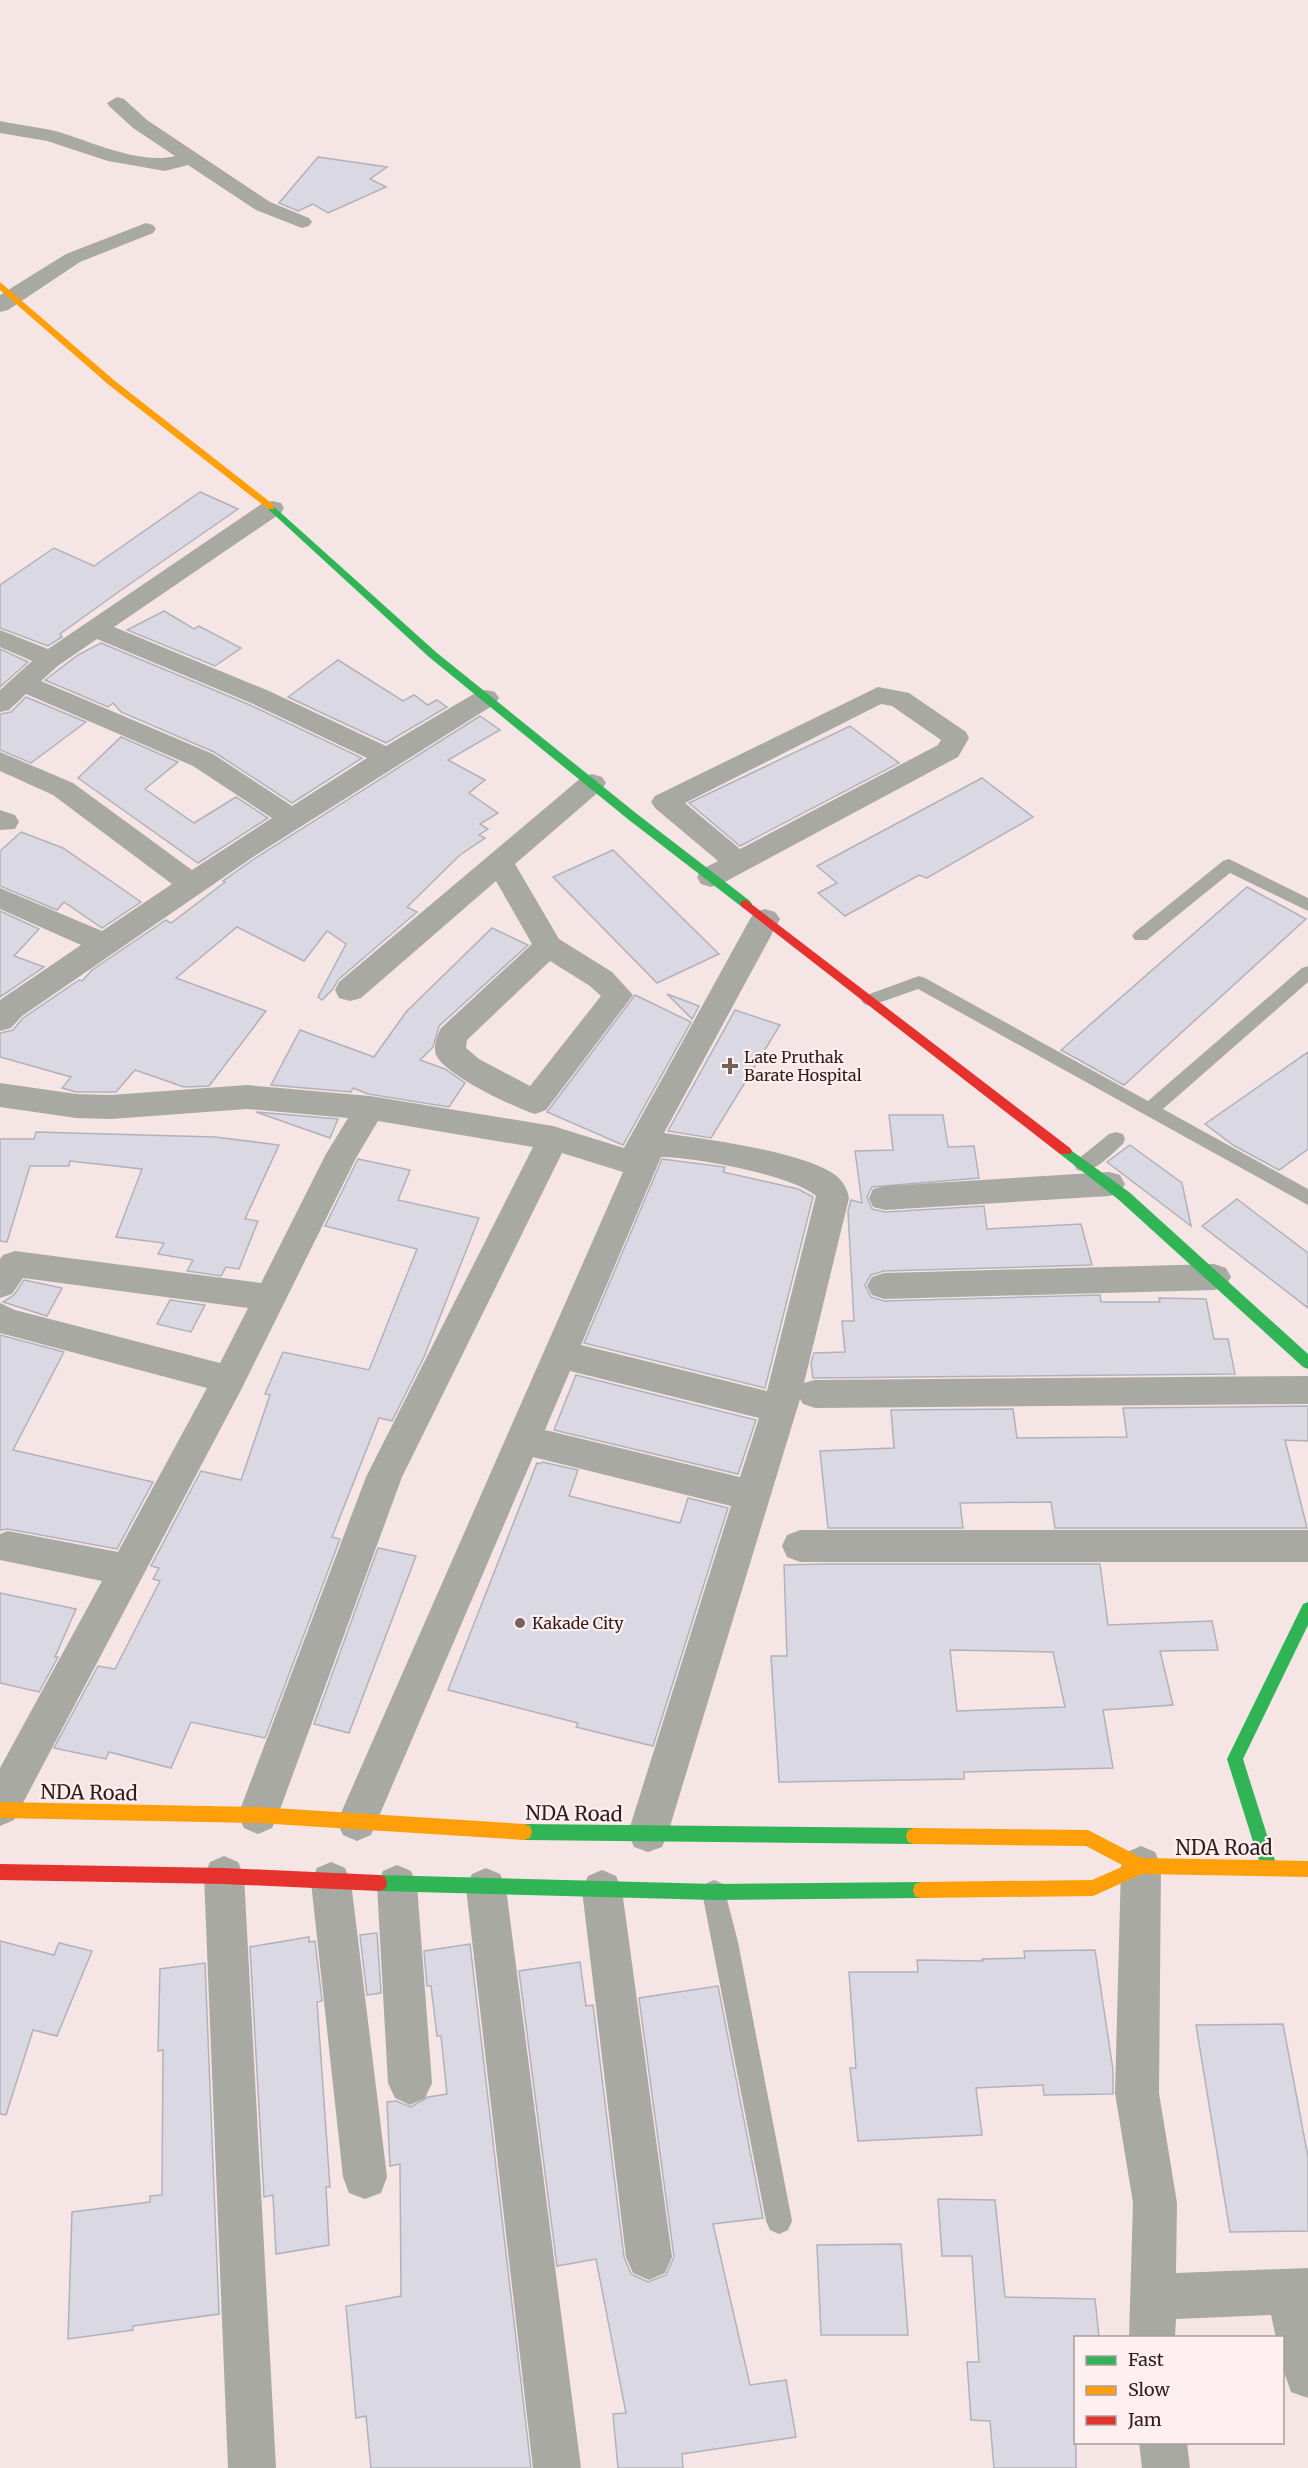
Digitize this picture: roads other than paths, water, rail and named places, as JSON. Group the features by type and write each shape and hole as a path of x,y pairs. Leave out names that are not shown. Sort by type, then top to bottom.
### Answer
{"street":[{"path":"117,103 140,124 263,206 302,222"},
{"path":"0,127 51,136 108,155 165,165 192,158"},
{"path":"146,229 73,258 5,296 272,508 433,655 486,698 711,877 1109,1184 1308,1363"},
{"path":"0,704 25,684 50,659 272,508"},
{"path":"95,628 260,697 386,757"},
{"path":"0,638 50,659"},
{"path":"25,684 203,760 291,818"},
{"path":"711,877 948,751 956,738 900,699 878,695 665,802 738,862"},
{"path":"0,1020 10,1008 191,884 386,757 486,698"},
{"path":"0,761 63,789 191,884"},
{"path":"350,990 592,783"},
{"path":"499,862 548,946 601,979 618,995 535,1102 468,1066 450,1052 452,1036 548,946"},
{"path":"0,898 104,943"},
{"path":"0,1095 76,1106 111,1107 247,1097 370,1108 553,1138 632,1163 765,919"},
{"path":"0,1808 229,1380 342,1154 370,1108"},
{"path":"258,1815 384,1477 553,1138"},
{"path":"357,1822 649,1149 663,1145 753,1159 819,1181 830,1188 833,1198 780,1409 648,1833"},
{"path":"885,1198 1109,1184"},
{"path":"0,1285 15,1264 271,1298"},
{"path":"884,1286 1214,1277"},
{"path":"0,1317 5,1321 229,1380"},
{"path":"560,1354 780,1409"},
{"path":"815,1394 1308,1390"},
{"path":"522,1439 753,1496"},
{"path":"800,1546 1308,1546"},
{"path":"8,1548 127,1570"},
{"path":"1269,1867 1235,1759 1308,1609"},
{"name":"NDA Road","path":"0,1808 258,1815 525,1832 1088,1838 1141,1866"},
{"path":"1141,1866 1137,2093 1155,2203 1152,2317 1298,2291 1308,2375"},
{"name":"NDA Road","path":"0,1872 224,1876 486,1888 714,1892 1093,1888 1141,1866 1308,1869"},
{"path":"224,1876 252,2468"},
{"path":"331,1882 365,2177"},
{"path":"397,1885 410,2083"},
{"path":"486,1888 557,2468"},
{"path":"602,1890 649,2257"},
{"path":"1163,2444 1166,2468"}],"lane":[{"path":"1141,936 1229,865 1308,905"},
{"path":"1150,1110 1308,972"},
{"path":"870,1000 919,982 1308,1198"},
{"path":"1084,1165 1116,1139"},
{"path":"714,1892 726,1942 778,2221"}],"place":[{"name":"Late Pruthak Barate Hospital","path":"730,1066"},
{"name":"Kakade City","path":"520,1623"}]}
